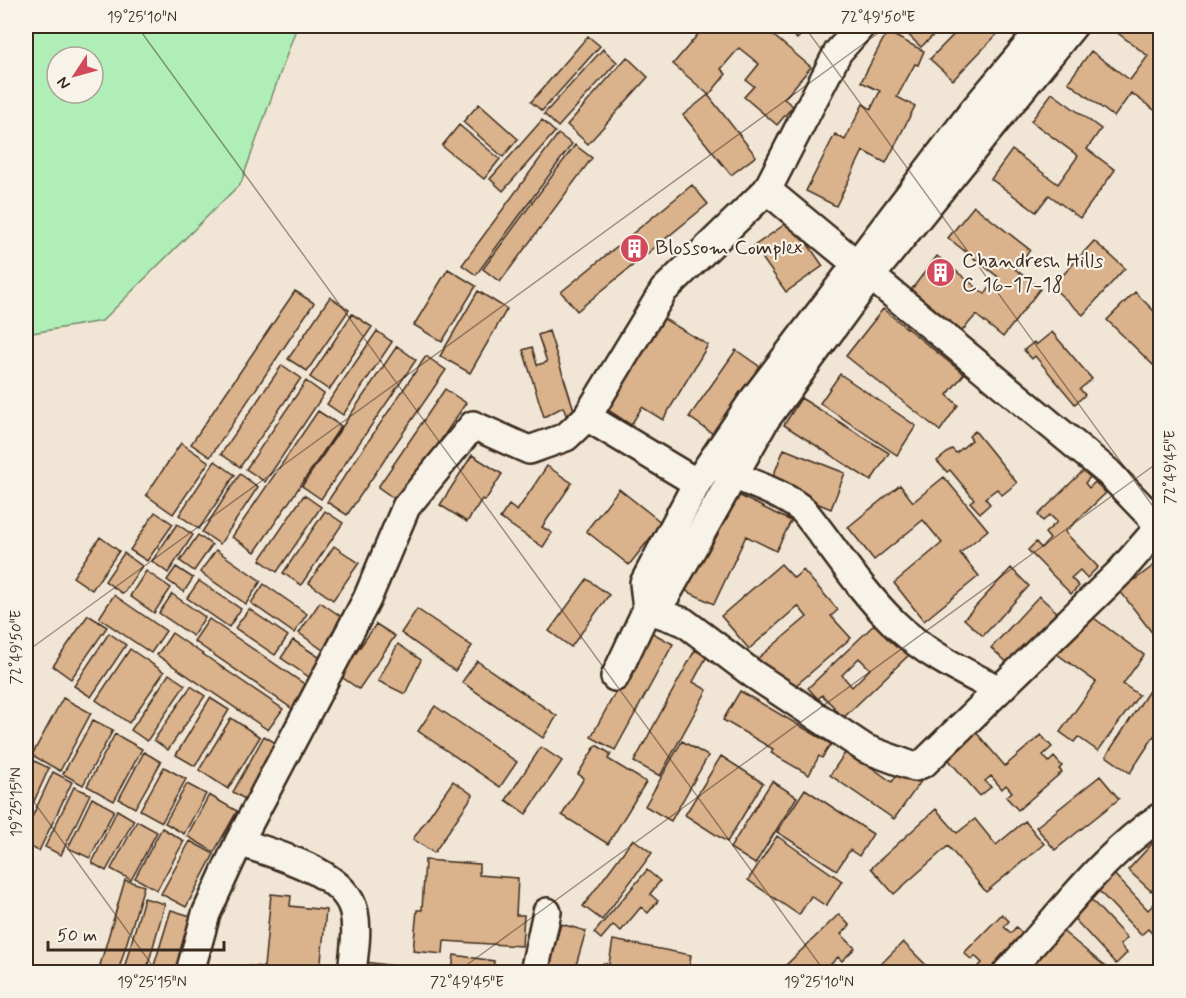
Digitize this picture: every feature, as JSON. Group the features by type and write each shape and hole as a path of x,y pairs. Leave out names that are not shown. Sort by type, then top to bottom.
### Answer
{"street":[{"path":"190,972 206,914 239,842 367,599 406,507 473,425 529,450 566,437 587,417 664,290 767,190 838,52 861,26"},
{"path":"863,271 974,111 1044,26"},
{"path":"647,609 644,583 714,474 751,403 1073,26"},
{"path":"647,609 684,622 753,674 866,749 915,767 924,763 1120,572 1161,526 1108,472 767,190"},
{"path":"587,417 714,474 790,499 804,511 895,624 943,662 999,690"},
{"path":"615,677 647,609 666,595 714,474"},
{"path":"1007,972 1074,896 1139,832 1161,817"},
{"path":"239,842 296,861 336,883 353,910 356,932 352,972"},
{"path":"534,972 547,912"}],"green space":[{"path":"26,26 297,26 241,183 102,321 26,334"}],"building":[{"path":"705,26 762,26 811,67 784,99 793,106 777,125 744,97 754,86 746,80 759,64 739,48 721,69 726,74 709,95 673,64"},
{"path":"785,26 811,26 797,39"},
{"path":"943,26 921,47 900,27"},
{"path":"962,26 1005,26 953,80 930,59"},
{"path":"1113,26 1160,26 1160,114 1131,93 1114,117 1068,82 1091,51 1130,80 1148,56 1111,28"},
{"path":"887,32 924,51 918,65 915,64 897,97 915,106 886,163 863,151 836,206 806,191 835,134 845,140 863,104 871,109 880,91 861,82"},
{"path":"588,36 600,46 542,111 531,102"},
{"path":"603,49 617,62 558,127 544,114"},
{"path":"627,57 648,77 588,144 567,125"},
{"path":"1052,93 1101,129 1087,149 1115,170 1080,218 1049,195 1036,212 991,179 1012,150 1058,184 1078,156 1031,121"},
{"path":"708,95 756,156 731,175 683,115"},
{"path":"479,104 518,139 503,157 463,122"},
{"path":"542,120 555,132 503,191 490,179"},
{"path":"459,125 500,159 484,179 442,146"},
{"path":"558,134 572,144 476,275 462,265"},
{"path":"575,145 592,158 500,282 483,269"},
{"name":"Blossom Complex","path":"692,185 708,204 577,311 561,292"},
{"name":"Chandresh Hills C 16-17-18","path":"974,206 1030,250 1015,269 1040,289 1003,337 976,315 962,331 911,290 937,256 985,294 998,277 948,238"},
{"path":"791,220 823,266 786,292 754,246"},
{"path":"1094,241 1125,268 1083,315 1052,287"},
{"path":"448,269 476,286 442,342 414,325"},
{"path":"295,291 314,303 210,457 191,444"},
{"path":"478,291 507,309 470,373 440,356"},
{"path":"1135,292 1160,317 1160,358 1153,365 1107,320"},
{"path":"330,297 349,310 307,371 288,359"},
{"path":"883,309 964,374 947,395 958,405 940,431 846,356"},
{"path":"352,314 372,327 329,390 310,377"},
{"path":"661,317 708,345 663,420 642,407 631,425 605,408"},
{"path":"377,331 392,342 343,415 327,404"},
{"path":"549,331 575,413 566,415 563,407 544,417 523,350 532,347 537,365 547,362 538,335"},
{"path":"1052,332 1092,379 1080,389 1085,395 1075,404 1035,356 1032,359 1024,350 1034,342 1036,345"},
{"path":"397,346 416,360 321,499 302,486"},
{"path":"736,350 766,371 719,438 689,417"},
{"path":"426,356 446,370 347,515 327,502"},
{"path":"282,365 301,378 240,467 221,454"},
{"path":"840,374 916,426 897,455 820,403"},
{"path":"306,381 324,394 265,482 246,469"},
{"path":"445,389 466,403 399,502 378,487"},
{"path":"801,398 889,453 871,481 784,425"},
{"path":"318,411 341,426 255,552 232,537"},
{"path":"975,431 1017,483 1002,495 997,489 985,498 990,504 980,513 970,502 974,499 950,470 947,472 937,461 952,449 956,453 972,440 969,436"},
{"path":"181,443 209,462 173,514 146,495"},
{"path":"784,449 845,473 831,509 770,484"},
{"path":"472,455 502,474 485,501 482,499 467,522 440,505"},
{"path":"215,461 235,475 199,529 179,515"},
{"path":"547,466 572,483 542,527 552,533 543,547 500,518 509,505 517,511"},
{"path":"1085,469 1091,476 1085,483 1089,488 1095,482 1106,493 1065,532 1098,567 1087,578 1080,570 1071,578 1079,586 1071,594 1028,550 1036,542 1041,548 1050,539 1045,533 1057,522 1050,515 1043,521 1038,515"},
{"path":"240,474 258,487 220,544 202,532"},
{"path":"944,477 988,530 960,553 979,576 924,621 894,583 942,543 923,520 874,560 848,527 900,485 913,502"},
{"path":"619,489 662,523 629,565 586,531"},
{"path":"730,491 791,521 776,551 746,536 714,604 682,589"},
{"path":"304,495 321,507 277,572 260,560"},
{"path":"325,511 343,523 301,585 283,573"},
{"path":"155,512 173,524 147,561 130,550"},
{"path":"177,524 193,535 168,573 152,561"},
{"path":"198,535 212,545 194,571 180,561"},
{"path":"100,537 119,551 92,590 73,577"},
{"path":"334,546 359,563 333,600 309,583"},
{"path":"216,550 261,581 246,604 200,572"},
{"path":"124,553 142,566 123,594 105,581"},
{"path":"781,564 794,578 803,570 838,610 831,616 851,638 787,693 757,659 807,617 798,606 749,649 721,616"},
{"path":"1153,566 1160,575 1160,643 1120,591"},
{"path":"176,567 193,578 184,592 167,580"},
{"path":"1011,568 1029,586 983,636 964,619"},
{"path":"146,571 171,588 154,613 130,596"},
{"path":"587,579 609,595 571,647 549,631"},
{"path":"199,581 241,609 229,627 187,598"},
{"path":"264,584 307,614 294,633 251,603"},
{"path":"172,594 205,617 193,636 159,613"},
{"path":"114,595 166,631 151,653 99,618"},
{"path":"1039,596 1057,612 1009,664 991,648"},
{"path":"320,602 349,622 327,653 299,633"},
{"path":"249,609 288,636 275,655 235,628"},
{"path":"417,609 472,646 455,671 401,633"},
{"path":"1087,613 1144,655 1123,684 1139,695 1098,751 1078,737 1074,742 1060,732 1096,682 1057,654"},
{"path":"88,615 107,627 71,679 53,666"},
{"path":"209,619 313,690 297,712 194,641"},
{"path":"878,621 887,631 883,634 896,647 900,643 910,654 840,721 830,711 834,707 822,695 818,699 808,688","holes":["859,658 870,669 852,687 842,675"]},
{"path":"376,624 395,636 359,689 340,676"},
{"path":"649,631 673,644 615,750 591,737"},
{"path":"109,633 126,645 91,697 74,686"},
{"path":"172,633 283,709 268,730 157,655"},
{"path":"293,640 322,659 309,677 281,658"},
{"path":"398,644 421,660 405,694 378,681"},
{"path":"130,649 164,672 129,723 96,700"},
{"path":"695,650 707,656 693,682 707,690 660,776 634,762"},
{"path":"477,661 557,716 543,738 462,682"},
{"path":"169,674 185,685 147,741 131,730"},
{"path":"1160,674 1160,727 1130,773 1106,756"},
{"path":"191,686 205,696 168,750 154,740"},
{"path":"740,691 831,744 822,758 819,756 809,775 771,753 773,749 723,720"},
{"path":"63,698 91,713 60,771 32,755"},
{"path":"210,698 229,710 195,766 176,755"},
{"path":"435,706 517,762 500,787 418,731"},
{"path":"231,718 260,737 228,789 199,770"},
{"path":"93,720 113,730 83,785 63,774"},
{"path":"968,723 1005,766 1041,735 1052,747 1043,755 1049,762 1054,757 1062,766 1059,769 1062,772 1018,810 1006,797 1012,792 1006,785 1002,789 991,776 985,781 991,787 980,796 941,751 951,743 957,750 965,743 957,733"},
{"path":"115,734 142,749 114,801 87,786"},
{"path":"264,736 284,748 253,804 233,792"},
{"path":"682,741 708,756 671,821 645,806"},
{"path":"596,745 611,754 608,759 646,782 608,844 562,815 584,778 578,774"},
{"path":"541,747 562,761 526,814 506,800"},
{"path":"847,750 892,782 903,766 922,780 894,819 830,775"},
{"path":"144,752 161,762 135,808 119,799"},
{"path":"721,756 763,783 727,842 685,815"},
{"path":"28,758 49,768 26,819 26,763"},
{"path":"164,767 186,779 162,822 140,810"},
{"path":"53,772 72,782 39,851 26,845 26,830"},
{"path":"1100,776 1119,799 1055,850 1036,827"},
{"path":"453,781 473,795 434,853 413,839"},
{"path":"772,781 797,797 755,864 730,848"},
{"path":"187,784 206,794 184,834 165,823"},
{"path":"74,787 90,794 61,855 45,847"},
{"path":"805,789 873,834 859,856 850,850 837,870 777,832"},
{"path":"209,795 237,811 214,852 187,836"},
{"path":"92,798 114,810 90,858 68,848"},
{"path":"936,809 957,833 975,819 996,845 1025,821 1044,844 986,892 948,846 894,894 871,868"},
{"path":"117,810 134,820 106,871 92,863"},
{"path":"137,821 157,832 131,880 111,869"},
{"path":"162,828 184,841 157,890 135,878"},
{"path":"1160,835 1160,882 1151,891 1128,870"},
{"path":"777,836 842,881 826,906 811,896 799,915 748,880"},
{"path":"633,839 652,853 602,920 583,906"},
{"path":"190,841 214,854 186,907 161,894"},
{"path":"425,860 479,864 479,875 518,878 516,915 524,915 522,946 444,941 443,954 413,951 417,910 422,910"},
{"path":"647,870 660,881 650,894 658,901 648,913 641,907 621,931 613,925 601,939 594,933"},
{"path":"1112,872 1148,910 1160,898 1160,942 1148,929 1141,935 1096,888"},
{"path":"125,880 144,886 118,972 98,972"},
{"path":"1085,893 1127,938 1120,945 1127,953 1116,964 1067,911"},
{"path":"271,894 291,896 290,906 326,910 320,972 248,972 249,966 264,967"},
{"path":"144,898 165,904 146,972 123,972"},
{"path":"171,910 194,917 178,972 152,972"},
{"path":"839,914 850,926 841,934 855,948 842,961 838,957 823,972 790,972 784,967"},
{"path":"1002,914 1009,921 1004,927 1011,933 1016,927 1025,936 989,972 984,972 978,967 982,963 975,956 972,960 964,953"},
{"path":"561,924 586,931 574,972 547,971"},
{"path":"1054,924 1112,972 1013,972"},
{"path":"613,940 691,955 689,968 697,972 601,972 603,963 609,964"},
{"path":"903,942 933,972 873,972"},
{"path":"454,955 494,961 493,972 452,972"},
{"path":"365,962 439,972 364,972"}],"place":[{"name":"Blossom Complex","path":"634,248"},
{"name":"Chandresh Hills C 16-17-18","path":"941,273"}]}
